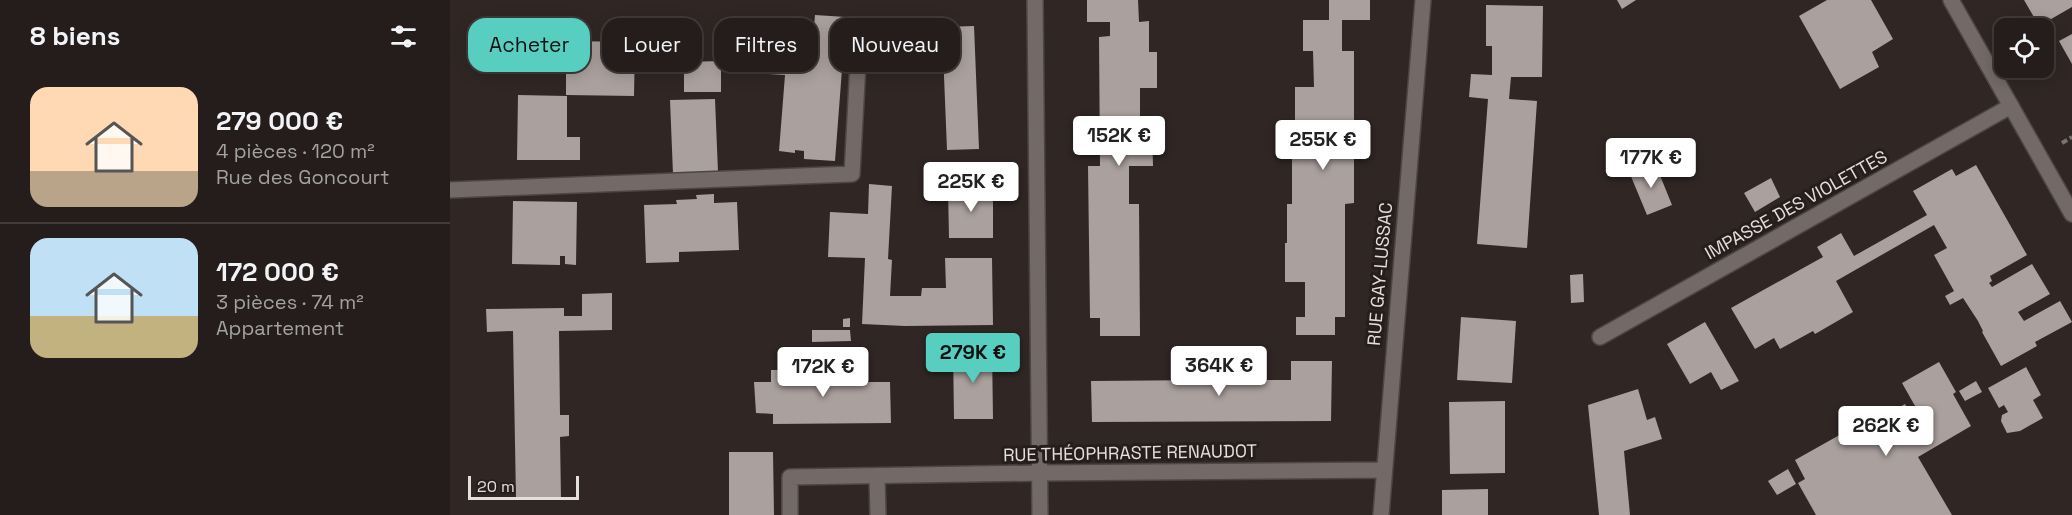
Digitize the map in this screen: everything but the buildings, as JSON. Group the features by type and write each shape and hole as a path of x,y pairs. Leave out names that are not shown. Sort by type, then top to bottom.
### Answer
{"street":[{"path":"1035,0 1040,515"},
{"name":"RUE GAY-LUSSAC","path":"1381,515 1423,0"},
{"path":"1951,0 2072,214"},
{"path":"450,190 852,174 858,72"},
{"name":"IMPASSE DES VIOLETTES","path":"1600,337 2011,106"},
{"name":"RUE THÉOPHRASTE RENAUDOT","path":"790,515 789,477 1383,470"},
{"path":"877,476 878,515"}]}
